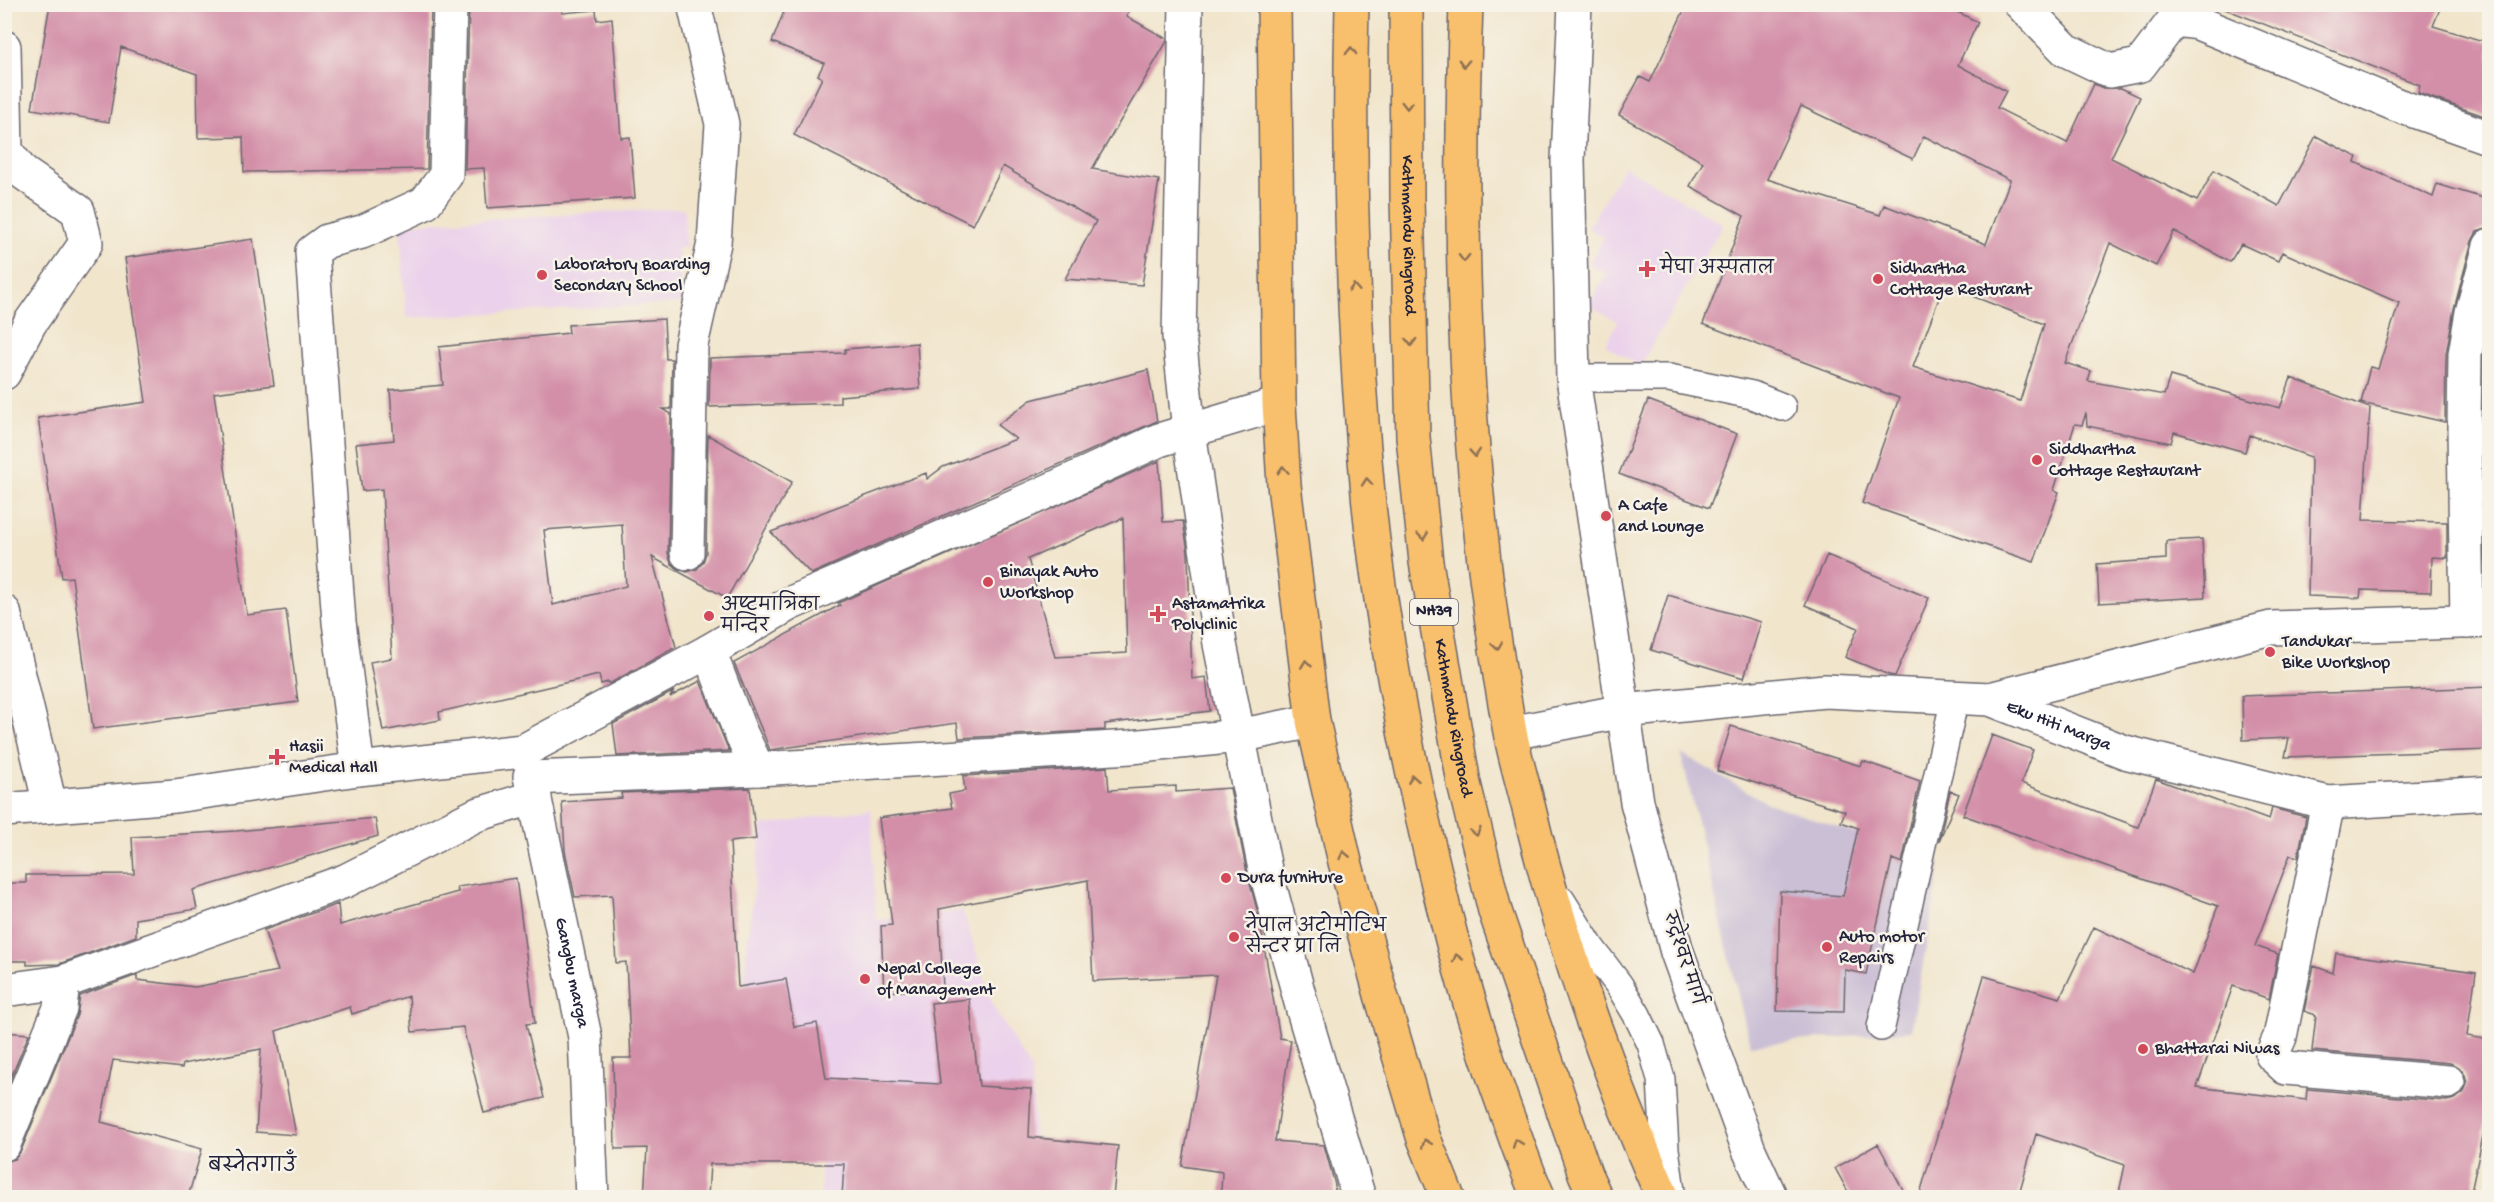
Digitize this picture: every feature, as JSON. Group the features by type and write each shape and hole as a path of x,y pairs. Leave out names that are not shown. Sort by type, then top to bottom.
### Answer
{"main road":[{"path":"1274,4 1279,404 1284,485 1313,721 1345,862 1381,995 1423,1136 1448,1197"},
{"name":"NH39","path":"1352,4 1349,128 1358,369 1369,507 1387,635 1415,789 1467,997 1497,1086 1539,1197"},
{"name":"Kathmandu Ringroad","path":"1406,4 1407,198 1413,437 1428,573 1464,784 1495,910 1581,1163 1596,1197"},
{"path":"1466,4 1462,156 1465,315 1481,543 1511,733 1545,876 1589,1011 1629,1119 1663,1197"}],"street":[{"path":"358,769 339,622 312,252 327,240 362,232 425,203 446,175 450,4"},
{"path":"687,553 691,345 714,243 722,124 694,4"},
{"path":"1186,4 1179,336 1189,431 1220,644 1265,869 1303,1010 1359,1197"},
{"name":"रुद्रेश्वर मार्ग","path":"1575,4 1568,160 1573,378 1637,802 1677,952 1749,1150 1771,1197"},
{"path":"2021,4 2066,50 2110,71 2140,65 2175,20 2198,23 2397,105 2490,138"},
{"path":"4,47 6,54 6,151 22,172 78,211 86,243 30,323 4,373"},
{"path":"1990,699 2271,628 2478,622 2464,427 2465,354 2472,312 2490,246"},
{"path":"4,990 63,982 345,881 476,815 709,651 789,604 1035,497 1159,440 1279,404"},
{"path":"4,612 50,805"},
{"path":"709,651 739,729 758,769"},
{"name":"Eku Hiti Marga","path":"1511,733 1623,711 1825,691 1990,699 2125,752 2328,803 2490,793"},
{"path":"4,810 175,796 358,769 530,775 758,769 1131,747 1238,736 1313,721"},
{"name":"Gangbu marga","path":"530,775 585,1037 592,1197"},
{"path":"2328,803 2280,1037 2272,1055 2286,1068 2448,1082"},
{"path":"4,1144 60,1008 63,982"}],"lane":[{"path":"1573,378 1669,378 1752,395 1782,407"},
{"path":"1881,1027 1955,698"},
{"path":"1545,876 1591,948 1619,985 1651,1044 1661,1079 1665,1149 1672,1197"}],"shaded area":[{"name":"मेघा अस्पताल","path":"1624,166 1723,224 1640,366 1605,345 1618,322 1589,305 1606,274 1588,264 1604,237 1588,228"},
{"name":"Laboratory Boarding Secondary School","path":"684,208 686,247 678,248 682,303 406,318 400,224"},
{"name":"Auto motor Repairs","path":"1681,753 1767,803 1941,863 1911,1031 1750,1045"},
{"name":"Nepal College of Management","path":"871,809 876,920 963,911 993,1006 1032,1071 1037,1197 821,1197 821,1070 743,1075 746,952 762,826"}],"building":[{"path":"50,4 431,4 427,169 244,172 243,137 198,138 197,74 121,47 109,122 32,109"},
{"path":"469,4 561,4 562,13 596,10 597,20 612,18 621,138 630,137 635,198 487,208 484,168 465,169"},
{"path":"787,4 1133,4 1126,16 1167,39 1092,169 1159,180 1142,285 1065,279 1096,221 1003,166 973,225 794,135 822,78 818,75 824,63 772,42"},
{"path":"1687,4 1941,4 1978,22 1958,65 2006,91 1997,108 2067,143 2094,84 2103,88 2121,88 2140,97 2111,158 2197,201 2214,170 2279,206 2316,136 2357,157 2355,162 2433,197 2437,184 2490,200 2490,228 2477,232 2472,241 2454,309 2446,354 2445,422 2361,403 2370,367 2378,369 2399,303 2282,252 2278,261 2241,244 2230,262 2174,231 2156,266 2110,243 2065,363 2091,371 2088,381 2164,395 2170,376 2280,408 2291,378 2370,408 2363,520 2447,522 2447,558 2432,557 2431,592 2361,590 2360,598 2308,596 2311,457 2250,435 2245,452 2174,432 2171,443 2087,426 2086,413 2082,425 2075,424 2054,490 2059,492 2034,562 1862,503 1899,398 1703,324 1744,216 1690,186 1703,162 1619,115 1640,77 1650,82","holes":["1801,106 1913,159 1924,136 2010,180 1986,244 1884,205 1880,215 1767,179","1944,285 2044,324 2020,401 1913,367"]},
{"path":"2221,4 2442,4 2433,26 2490,43 2490,118 2418,93 2420,85 2220,7"},
{"path":"253,239 274,385 214,393 247,615 286,610 298,702 93,729 72,577 62,578 38,418 146,402 125,258"},
{"path":"664,319 666,359 672,359 671,409 663,409 671,414 668,553 671,563 678,569 687,572 697,569 706,553 708,435 792,482 727,598 652,557 676,647 609,684 608,682 601,684 599,675 439,712 440,720 383,731 370,662 392,658 382,489 362,491 356,444 394,440 390,390 443,385 439,347 569,333 568,325","holes":["622,524 626,586 553,605 544,530"]},
{"path":"2490,321 2490,432 2483,431 2483,427 2484,356"},
{"path":"917,343 920,389 840,396 840,403 709,407 710,358 845,353 845,349"},
{"path":"1148,370 1157,421 811,574 771,532 926,473 927,479 943,467 1016,439 997,425 1031,400"},
{"path":"1648,400 1737,434 1709,508 1619,474"},
{"path":"1159,461 1163,522 1183,521 1188,553 1192,679 1206,677 1210,711 1105,724 1105,730 959,738 957,723 770,750 734,663 840,605 838,603","holes":["1123,518 1127,653 1055,657 1028,559"]},
{"path":"2484,522 2490,523 2490,560 2485,560"},
{"path":"2202,539 2205,597 2099,603 2097,564 2166,559 2166,541"},
{"path":"1827,555 1929,598 1895,676 1845,657 1858,628 1805,605"},
{"path":"1668,595 1761,622 1744,678 1651,650"},
{"path":"700,681 729,751 617,756 613,724 674,691 670,697"},
{"path":"2490,687 2490,750 2285,757 2289,738 2243,740 2242,696"},
{"path":"1731,726 1861,766 1863,761 1920,781 1902,863 1892,859 1866,974 1845,970 1844,1012 1777,1011 1780,891 1843,896 1858,828 1841,822 1845,811 1717,771"},
{"path":"1992,735 2033,750 2021,783 2138,827 2156,779 2269,820 2272,808 2306,817 2298,857 2290,855 2255,946 2278,954 2269,999 2233,986 2197,1087 2306,1100 2307,1089 2446,1101 2455,1099 2464,1092 2467,1083 2459,1067 2450,1063 2312,1051 2316,1015 2304,1011 2314,966 2333,973 2336,953 2476,972 2467,1036 2490,1040 2490,1103 2470,1197 2118,1197 2125,1165 2036,1134 2018,1197 1919,1197 1984,976 2060,998 2094,927 2193,974 2218,906 1963,815"},
{"path":"1107,767 1109,790 1176,786 1176,792 1230,788 1247,873 1259,917 1280,1038 1291,1040 1275,1141 1324,1145 1335,1185 1334,1197 1290,1197 1221,1192 1222,1172 1182,1166 1216,975 1093,981 1088,880 939,909 943,989 884,992 881,926 892,925 879,818 952,808 949,794 965,791 963,776"},
{"path":"750,788 756,839 730,842 738,987 786,979 794,1027 817,1023 826,1078 940,1084 931,1003 969,999 979,1086 1031,1089 1029,1137 1118,1146 1113,1197 842,1197 844,1164 710,1164 708,1197 644,1197 647,1148 615,1149 613,1058 631,1058 626,962 616,963 612,895 575,897 565,851 562,802 622,798 621,793"},
{"path":"1950,791 1959,794 1939,841"},
{"path":"375,818 378,836 193,890 197,909 136,919 136,936 59,964 27,965 27,961 4,961 4,883 26,883 26,875 134,874 132,837 236,831"},
{"path":"516,878 535,1023 526,1024 544,1098 484,1113 463,1027 412,1032 409,996 352,1014 350,1007 276,1031 296,1135 256,1132 261,1049 183,1064 182,1068 113,1060 101,1122 202,1149 188,1197 4,1197 4,1162 15,1159 21,1151 77,1015 80,996 137,975 137,980 195,987 278,971 264,930 338,904 340,925 458,892 457,887"},
{"path":"4,1032 29,1034 4,1094"},
{"path":"1878,1144 1907,1197 1851,1197 1835,1168"}],"place":[{"name":"मेघा अस्पताल","path":"1647,269"},
{"name":"Laboratory Boarding Secondary School","path":"542,275"},
{"name":"Sidhartha Cottage Resturant","path":"1878,279"},
{"name":"Siddhartha Cottage Restaurant","path":"2037,460"},
{"name":"A Cafe and Lounge","path":"1606,516"},
{"name":"Binayak Auto Workshop","path":"988,582"},
{"name":"Astamatrika Polyclinic","path":"1158,614"},
{"name":"अष्टमात्रिका मन्दिर","path":"709,616"},
{"name":"Tandukar Bike Workshop","path":"2270,652"},
{"name":"Hasii Medical Hall","path":"277,757"},
{"name":"Dura furniture","path":"1226,878"},
{"name":"नेपाल अटोमोटिभ सेन्टर प्रा लि","path":"1234,937"},
{"name":"Auto motor Repairs","path":"1827,947"},
{"name":"Nepal College of Management","path":"865,979"},
{"name":"Bhattarai Niwas","path":"2143,1049"}],"district":[{"name":"बस्नेतगाउँ","path":"252,1167"}]}
